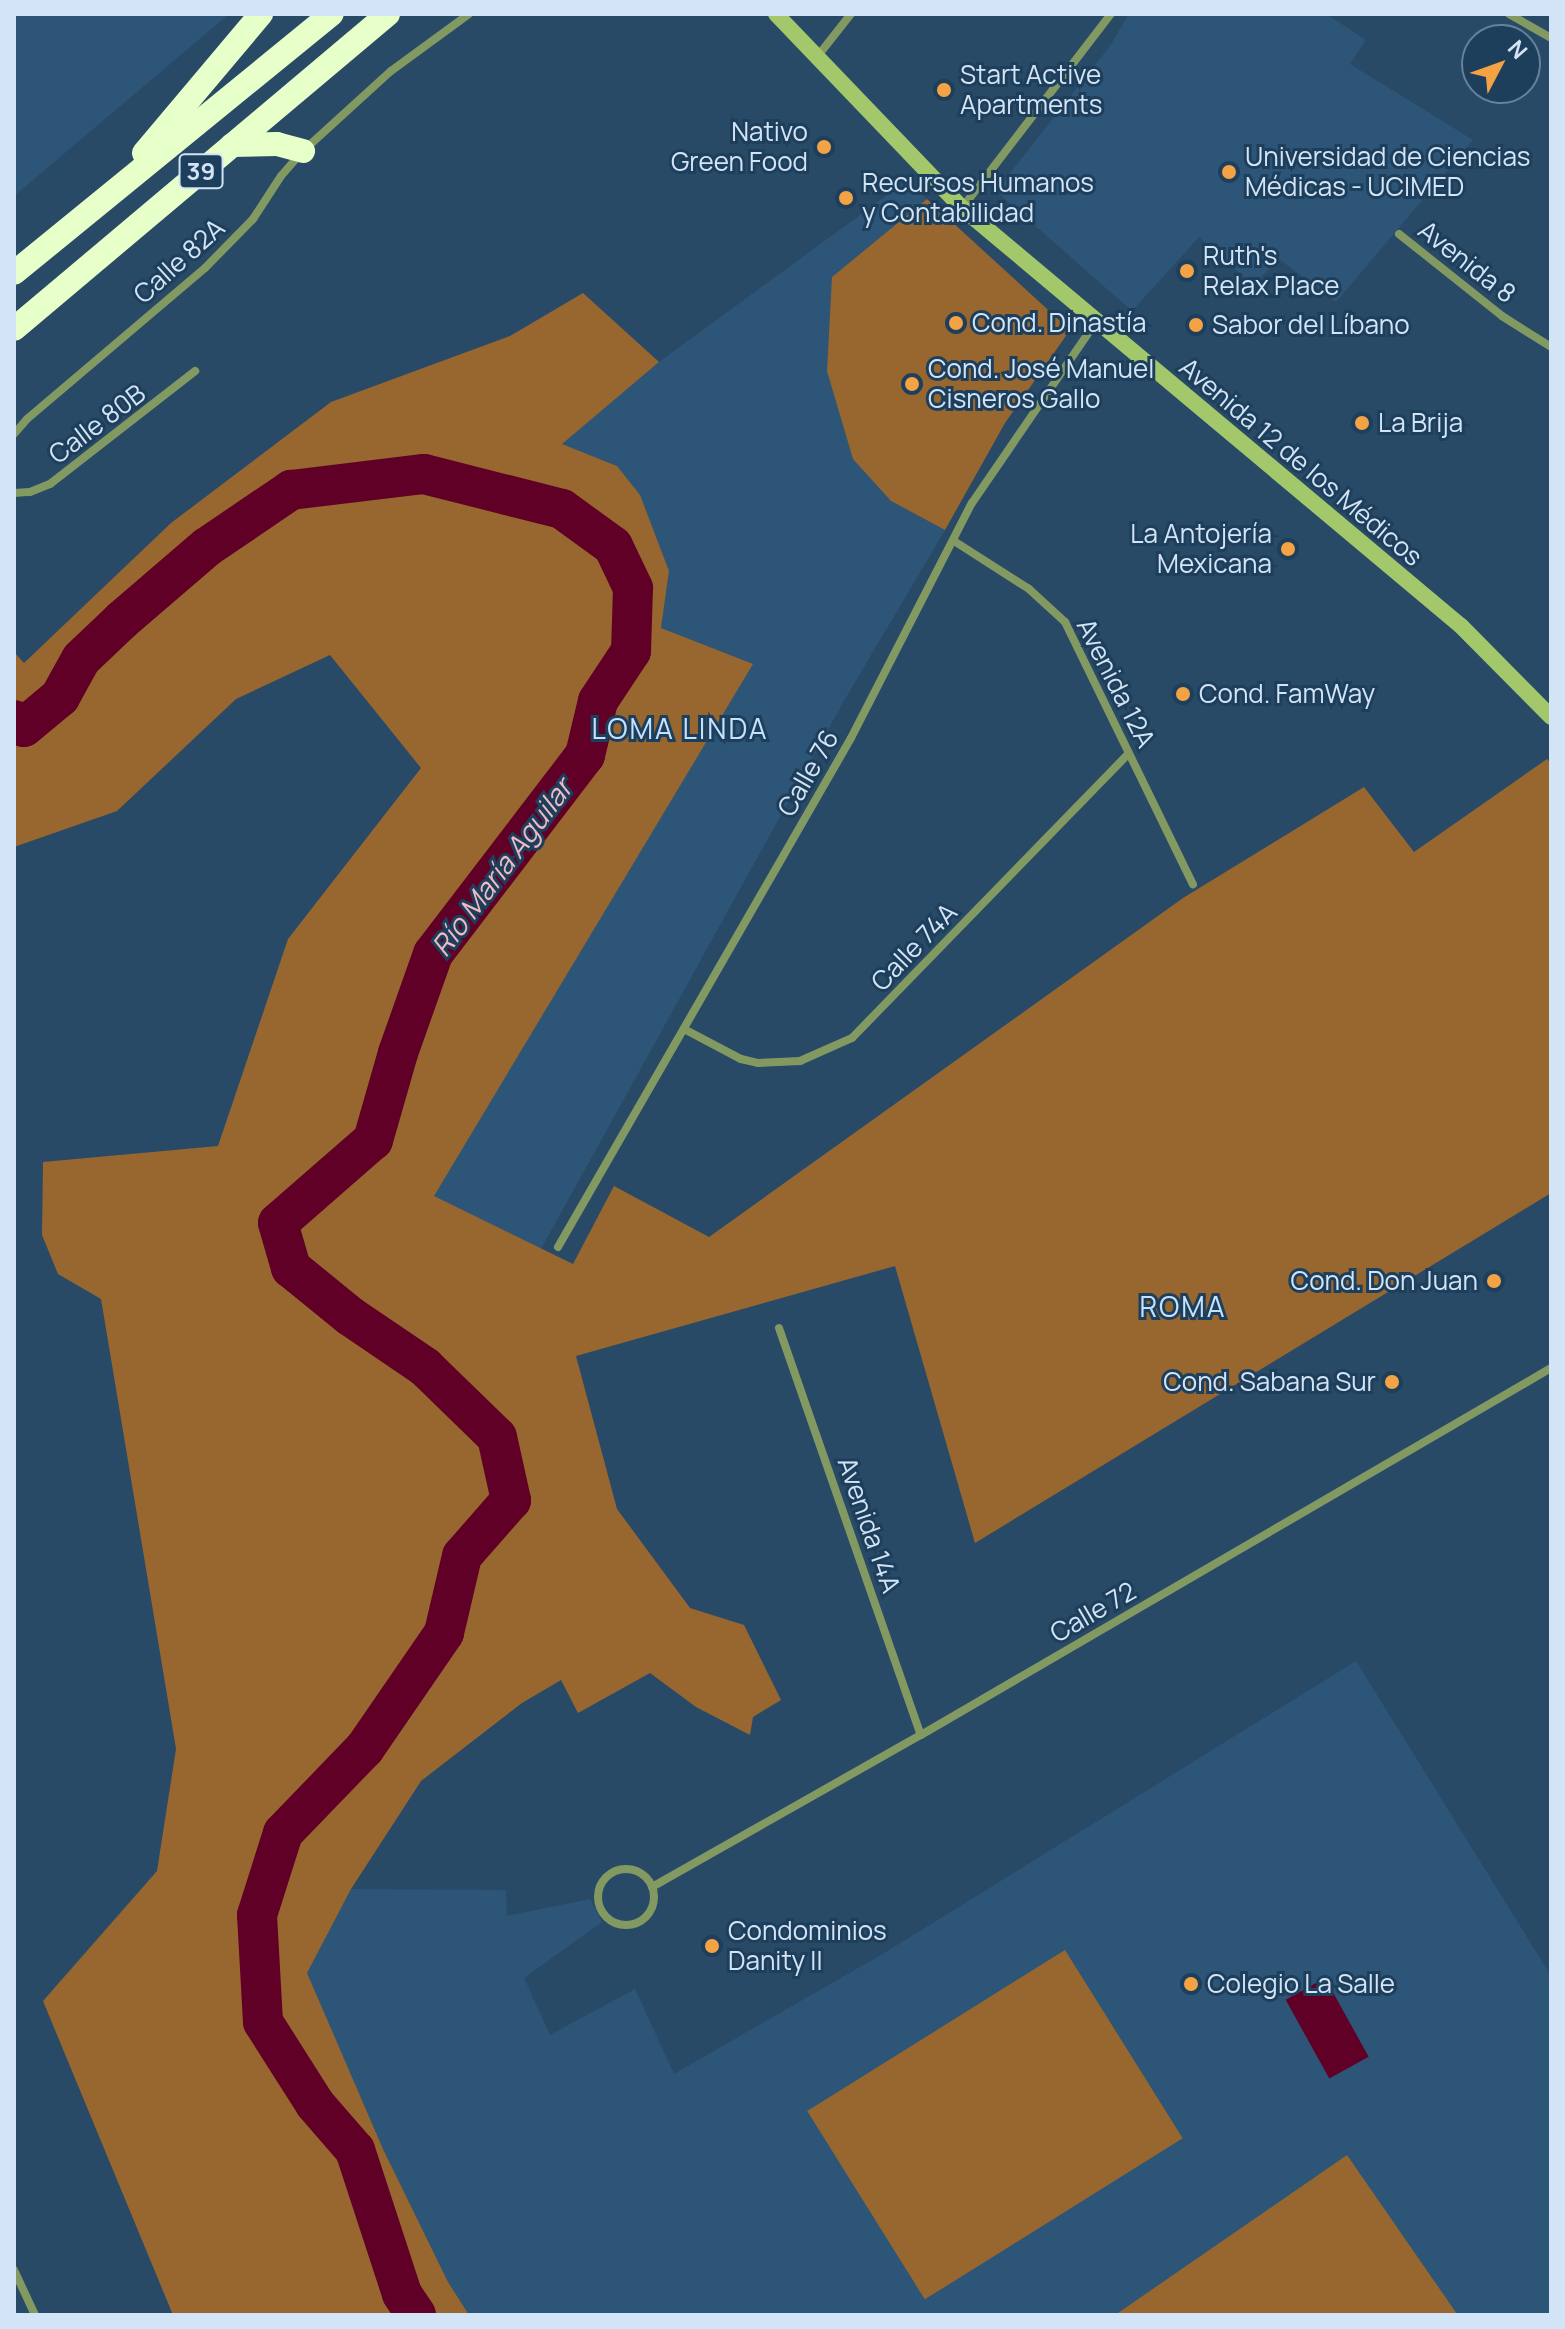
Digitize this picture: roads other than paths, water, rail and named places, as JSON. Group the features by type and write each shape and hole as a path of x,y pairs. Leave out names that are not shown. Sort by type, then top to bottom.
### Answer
{"highway":[{"path":"108,196 261,14"},
{"name":"39","path":"14,273 332,14"},
{"name":"39","path":"14,329 388,14"},
{"path":"232,145 277,144 303,151"}],"main road":[{"name":"Avenida 12 de los Médicos","path":"776,14 962,208 1461,626 1551,717"}],"street":[{"name":"Calle 82A","path":"14,434 27,419 205,268 253,219 281,176 303,151 391,71 469,14"},
{"path":"817,58 851,14"},
{"path":"962,208 1111,14"},
{"path":"1509,14 1551,38"},
{"name":"Avenida 8","path":"1399,234 1502,316 1551,347"},
{"name":"Calle 76","path":"558,1247 851,738 972,503 1096,322"},
{"name":"Calle 80B","path":"15,494 50,484 195,371"},
{"name":"Avenida 12A","path":"954,541 1029,589 1065,622 1193,885"},
{"name":"Calle 74A","path":"684,1029 741,1059 758,1063 800,1061 852,1038 1129,753"},
{"name":"Avenida 14A","path":"779,1328 921,1735"},
{"name":"Calle 72","path":"652,1887 921,1735 1551,1368"},
{"path":"622,1869 640,1873 652,1887 653,1905 643,1920 635,1924 625,1926 608,1920 598,1904 600,1885 613,1872 622,1869"},
{"path":"14,2270 35,2315"}],"waterway":[{"name":"Río María Aguilar","path":"14,720 24,727 60,697 81,659 122,620 207,547 291,490 424,474 562,509 613,546 633,588 631,651 598,701 585,755 433,954 398,1053 373,1140 278,1223 291,1268 350,1316 425,1367 497,1437 511,1500 462,1556 444,1633 365,1748 283,1833 257,1915 263,2022 315,2104 355,2150 402,2294 416,2315"}],"place":[{"name":"Start Active Apartments","path":"944,90"},
{"name":"Nativo Green Food","path":"824,147"},
{"name":"Universidad de Ciencias Médicas - UCIMED","path":"1229,172"},
{"name":"Recursos Humanos y Contabilidad","path":"846,198"},
{"name":"Ruth's Relax Place","path":"1187,271"},
{"name":"Cond. Dinastía","path":"956,323"},
{"name":"Sabor del Líbano","path":"1196,325"},
{"name":"Cond. José Manuel Cisneros Gallo","path":"912,384"},
{"name":"La Brija","path":"1362,423"},
{"name":"La Antojería Mexicana","path":"1288,549"},
{"name":"Cond. FamWay","path":"1183,694"},
{"name":"Cond. Don Juan","path":"1494,1281"},
{"name":"Cond. Sabana Sur","path":"1392,1382"},
{"name":"Condominios Danity II","path":"712,1946"},
{"name":"Colegio La Salle","path":"1191,1984"}],"district":[{"name":"LOMA LINDA","path":"680,728"},
{"name":"ROMA","path":"1183,1306"}]}
